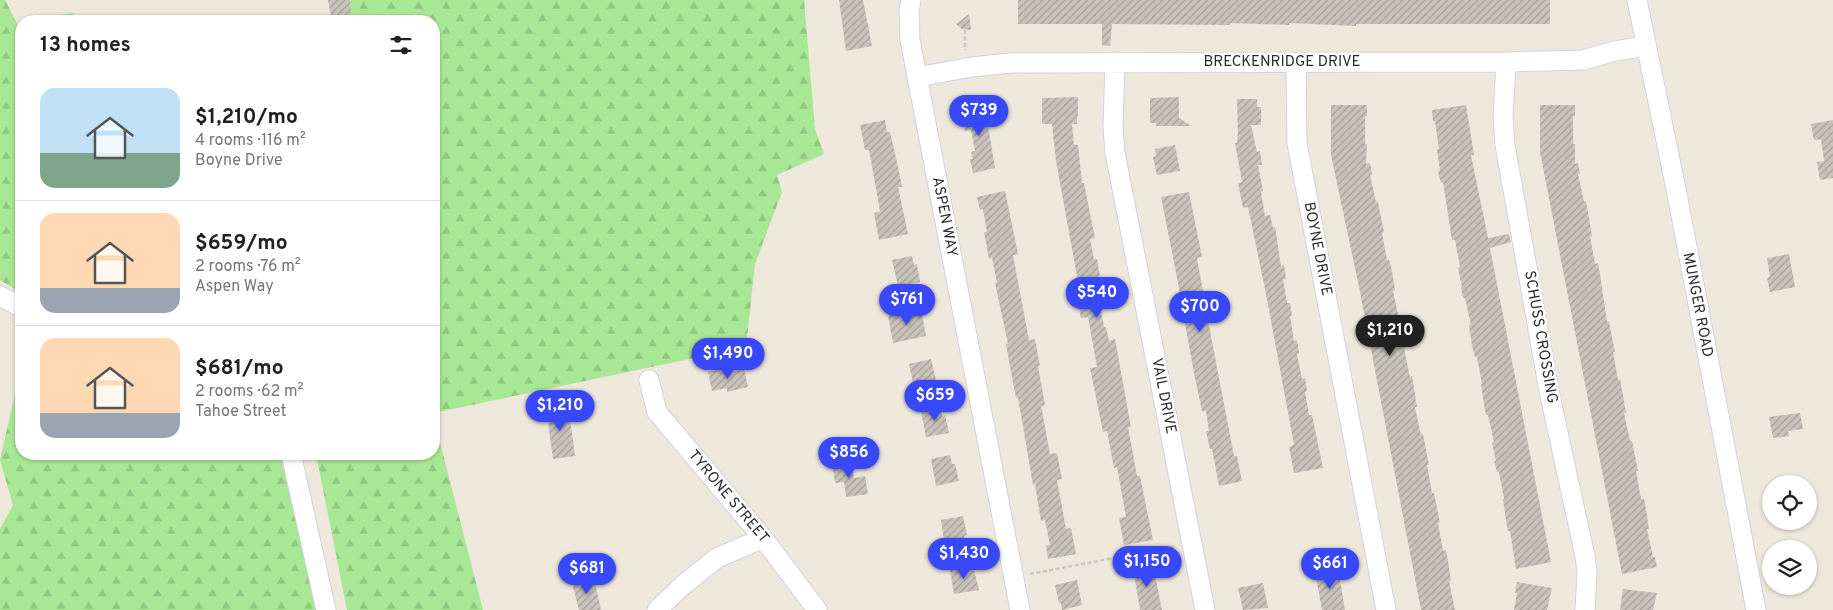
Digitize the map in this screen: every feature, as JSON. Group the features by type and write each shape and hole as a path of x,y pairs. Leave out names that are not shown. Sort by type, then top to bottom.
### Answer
{"street":[{"name":"ASPEN WAY","path":"911,0 909,28 917,77 1020,610"},
{"name":"MUNGER ROAD","path":"1637,0 1677,194 1756,610"},
{"name":"BRECKENRIDGE DRIVE","path":"917,77 972,67 1010,63 1506,62 1583,60 1615,51 1646,46"},
{"name":"VAIL DRIVE","path":"1114,62 1113,127 1115,153 1205,610"},
{"name":"SCHUSS CROSSING","path":"1506,62 1503,118 1505,146 1550,396 1585,556 1587,572 1585,610"},
{"name":"BOYNE DRIVE","path":"1296,63 1296,143 1386,610"},
{"path":"0,296 15,304"},
{"name":"TYRONE STREET","path":"649,380 657,412 764,538 817,610"},
{"path":"292,460 326,610"},
{"path":"657,610 682,586 717,558 764,538"}],"path":[{"path":"965,30 965,50"},
{"path":"1023,575 1182,544"}],"green space":[{"path":"0,0 5,0 15,19 15,289 0,280"},
{"path":"351,0 804,0 815,129 824,154 777,175 782,192 755,264 746,347 440,412 440,15 344,15"},
{"path":"73,13 74,15 58,15"},
{"path":"15,394 15,460 286,460 319,610 0,610 0,529 13,505 0,460"},
{"path":"440,442 483,610 347,610 317,460 440,460"}],"building":[{"path":"328,0 350,0 351,14 331,15"},
{"path":"839,0 863,0 872,46 846,51"},
{"path":"1018,0 1550,0 1550,24 1356,24 1356,26 1289,23 1289,25 1230,23 1230,25 1112,24 1110,46 1102,45 1102,24 1018,24"},
{"path":"969,14 971,30 962,29 956,24"},
{"path":"1078,97 1077,124 1072,124 1074,145 1078,145 1082,183 1084,183 1095,238 1090,239 1094,259 1097,259 1100,276 1095,277 1104,327 1106,327 1109,341 1115,339 1131,427 1128,427 1137,476 1140,476 1153,540 1124,545 1119,518 1126,517 1117,467 1114,468 1107,431 1103,432 1090,368 1097,367 1088,317 1081,318 1076,293 1080,292 1056,161 1052,124 1042,124 1042,98"},
{"path":"1179,97 1179,118 1191,126 1156,126 1156,123 1150,123 1150,98"},
{"path":"1237,99 1257,99 1257,107 1261,107 1261,125 1251,125 1257,152 1260,151 1262,165 1258,165 1265,216 1270,215 1273,228 1275,227 1281,266 1284,265 1286,279 1283,279 1287,303 1290,303 1294,341 1297,340 1299,353 1297,354 1302,379 1305,378 1307,391 1305,392 1309,415 1312,415 1323,468 1294,473 1289,447 1294,445 1266,294 1248,207 1243,208 1238,183 1242,182 1235,143 1237,143 1238,133"},
{"path":"984,102 995,168 973,173 970,159 973,159 971,152 975,151 971,130 965,131 961,106"},
{"path":"1331,105 1367,105 1367,116 1365,116 1366,164 1370,163 1372,174 1370,175 1384,232 1382,233 1387,260 1389,260 1392,271 1395,290 1393,291 1399,319 1401,318 1406,348 1404,349 1410,377 1412,376 1417,407 1415,407 1421,435 1423,434 1432,493 1434,493 1440,522 1438,523 1443,551 1446,550 1451,581 1449,581 1455,610 1421,610 1359,287 1331,155"},
{"path":"1466,105 1474,155 1471,155 1488,238 1509,234 1511,242 1490,248 1551,562 1516,569 1499,472 1497,472 1494,461 1496,461 1492,443 1494,442 1488,415 1486,415 1477,357 1475,357 1472,346 1469,325 1471,325 1465,298 1463,298 1455,240 1452,240 1443,182 1441,183 1438,172 1440,171 1437,149 1439,149 1432,110"},
{"path":"1540,105 1575,105 1573,144 1575,144 1575,164 1578,163 1580,174 1578,174 1584,202 1586,201 1595,264 1598,263 1607,322 1609,321 1618,380 1620,379 1626,413 1624,413 1630,441 1632,441 1641,499 1644,499 1649,529 1647,529 1657,567 1622,574 1540,152"},
{"path":"885,120 887,132 890,132 897,162 902,187 898,187 908,234 879,240 874,213 880,211 869,150 865,150 860,125"},
{"path":"1833,120 1833,178 1820,180 1817,162 1824,161 1821,139 1814,140 1811,124"},
{"path":"1175,145 1180,171 1157,175 1153,157 1156,156 1155,149"},
{"path":"1005,191 1018,254 1013,255 1029,340 1035,339 1040,366 1038,366 1045,405 1041,406 1050,454 1057,453 1062,479 1057,480 1066,529 1071,528 1076,554 1048,559 1046,546 1050,545 1045,520 1041,521 1035,484 1033,485 995,283 997,282 992,258 989,259 984,232 987,232 983,209 980,210 977,197"},
{"path":"1189,192 1202,257 1197,258 1210,331 1234,456 1237,456 1242,481 1219,486 1212,449 1210,449 1206,431 1209,431 1206,411 1202,411 1194,373 1184,318 1187,317 1184,297 1181,298 1161,197"},
{"path":"1789,254 1795,287 1770,292 1767,278 1770,277 1767,258"},
{"path":"912,256 914,265 917,264 920,282 898,286 892,260"},
{"path":"921,309 926,336 893,343 888,316"},
{"path":"931,359 937,384 914,388 909,364"},
{"path":"723,369 724,373 744,369 748,387 727,392 727,388 712,391 708,372"},
{"path":"568,404 575,456 553,459 546,407"},
{"path":"941,407 942,416 945,415 949,433 926,437 921,411"},
{"path":"1800,413 1803,429 1788,431 1789,436 1773,438 1769,417"},
{"path":"950,455 952,464 955,464 959,481 936,486 931,459"},
{"path":"851,459 854,478 865,476 868,494 846,497 844,482 835,483 832,462"},
{"path":"963,516 967,535 964,536 965,542 945,546 941,520"},
{"path":"1153,565 1162,610 1140,610 1133,568"},
{"path":"973,566 979,590 954,594 950,570"},
{"path":"1335,568 1337,580 1340,580 1345,610 1322,610 1315,572"},
{"path":"594,578 601,610 579,610 572,583"},
{"path":"1077,580 1082,605 1062,610 1055,585"},
{"path":"1517,582 1552,588 1547,610 1514,610"},
{"path":"1263,583 1268,608 1243,610 1238,588"},
{"path":"1623,589 1657,593 1653,610 1620,610"}]}
